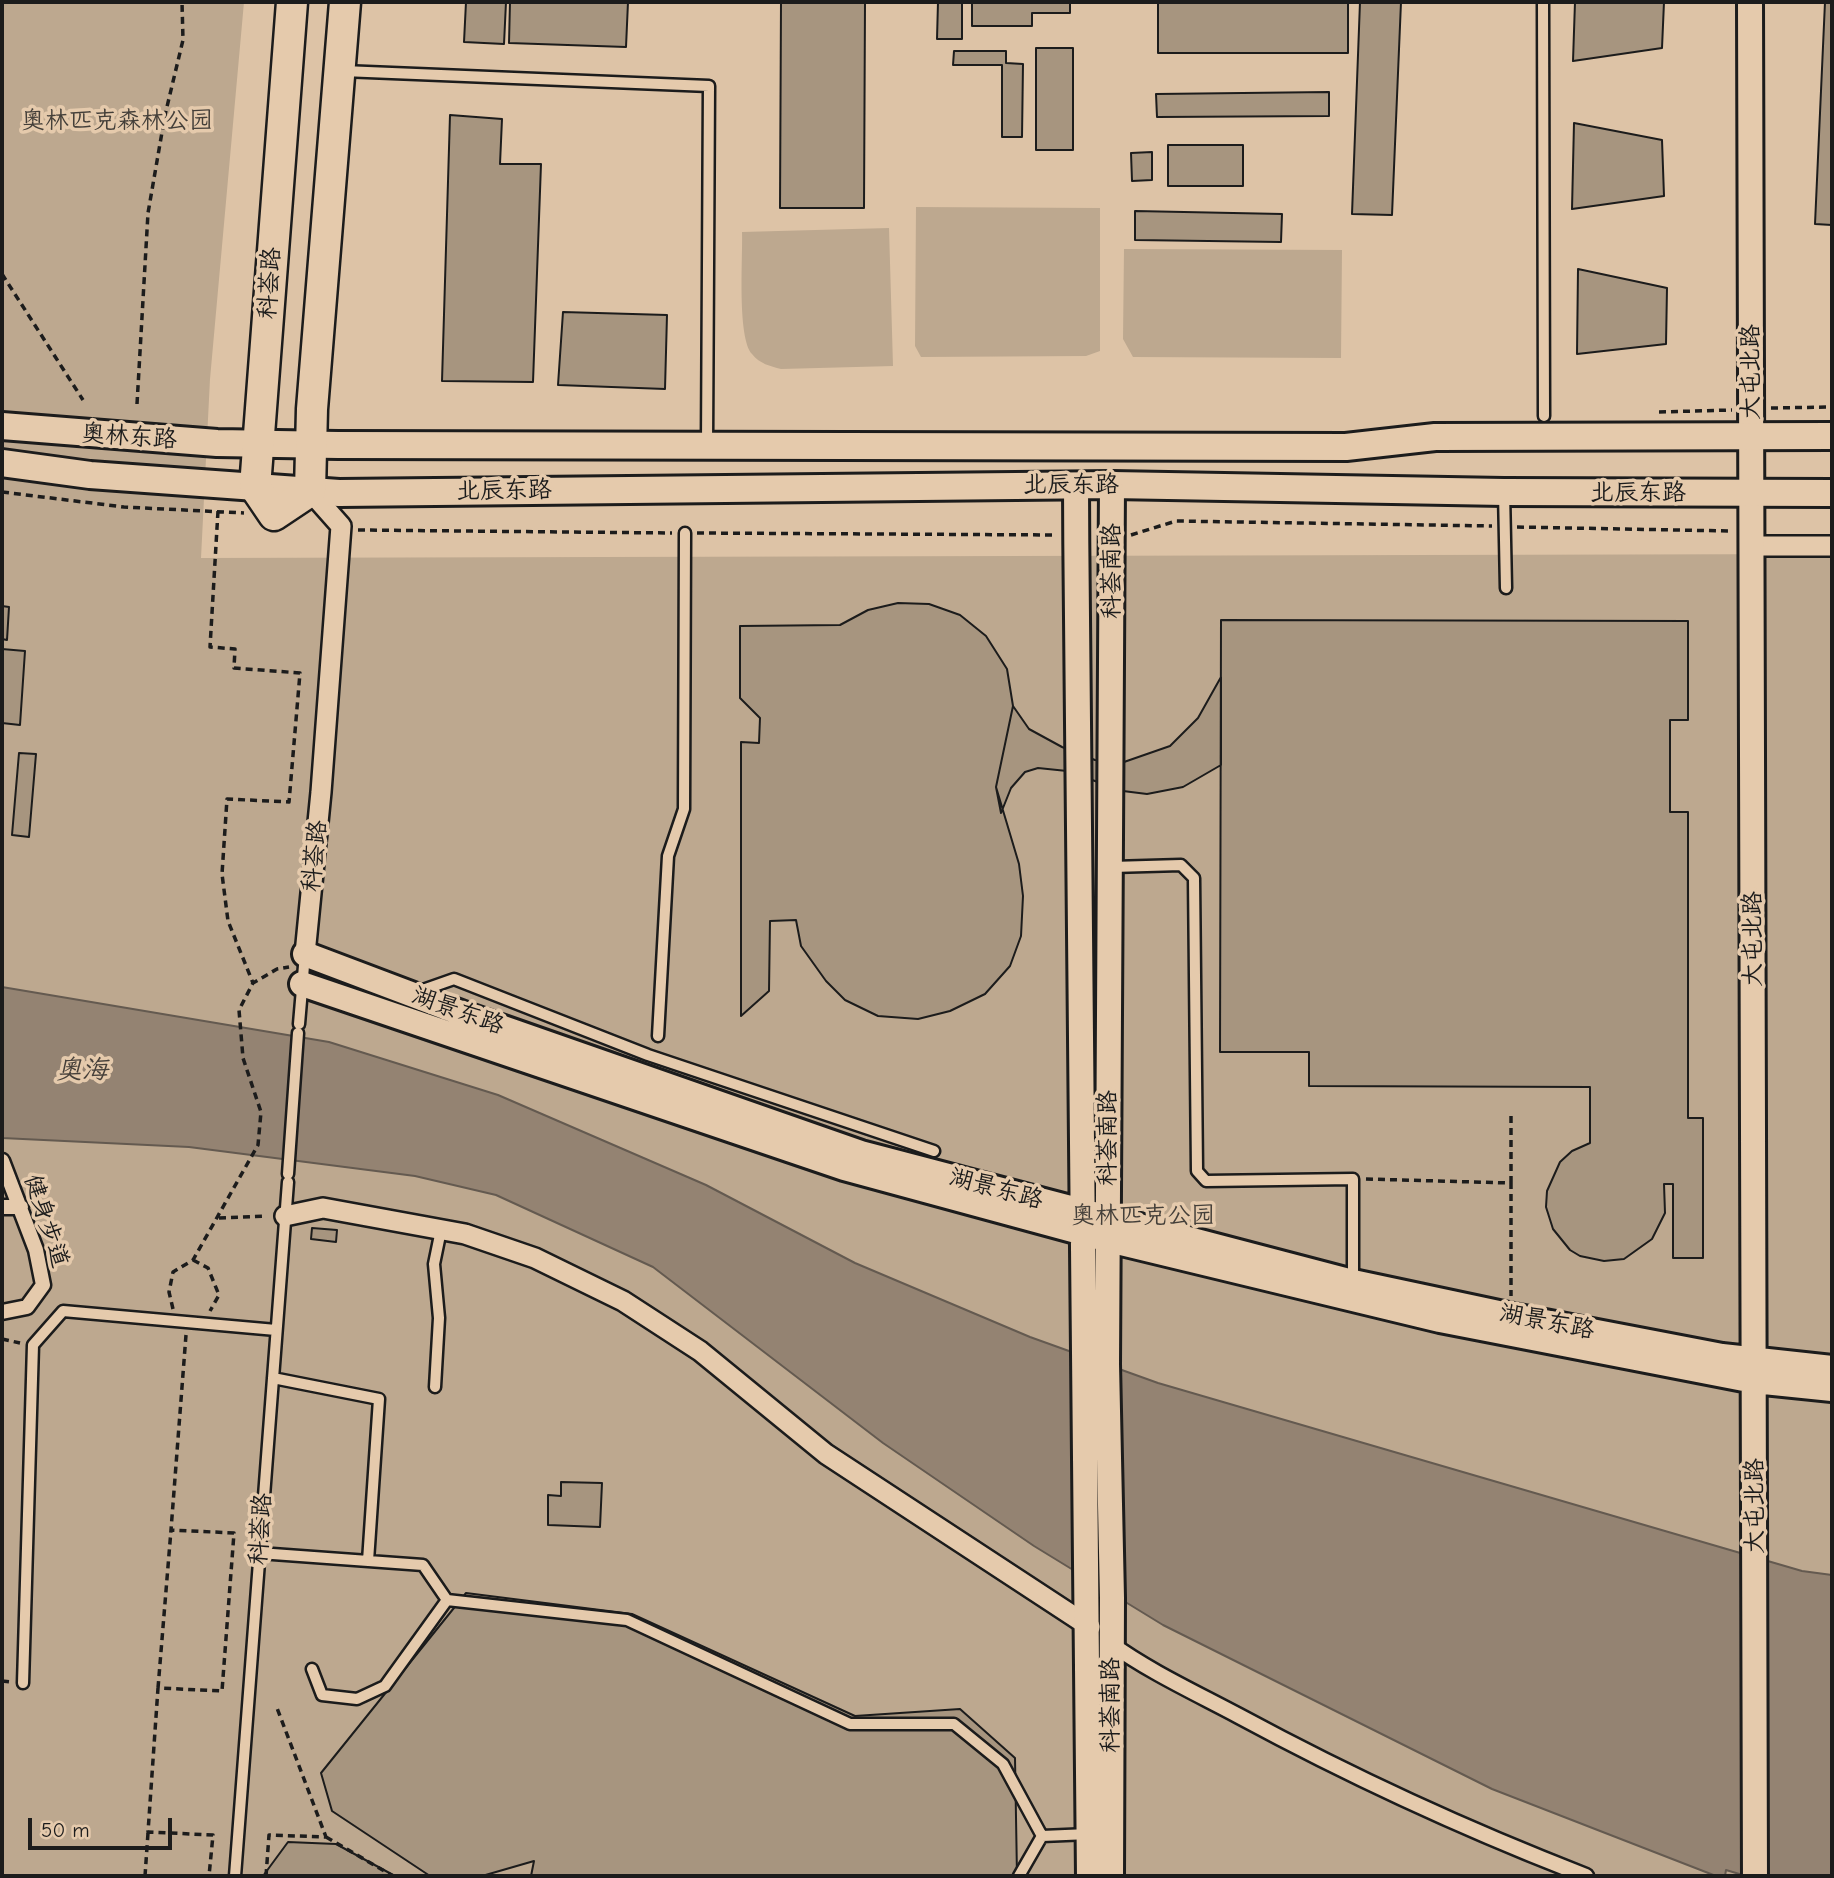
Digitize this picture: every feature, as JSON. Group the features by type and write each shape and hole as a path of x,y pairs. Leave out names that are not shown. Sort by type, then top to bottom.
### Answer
{"main road":[{"name":"科荟路","path":"255,486 292,2"},
{"path":"255,486 274,515 310,491 311,444 345,2"},
{"name":"奥林东路","path":"2,426 257,443 311,444"},
{"name":"北辰东路","path":"311,444 1346,447 1435,437 1832,436"},
{"name":"奥林东路","path":"2,463 90,475 310,491"},
{"name":"北辰东路","path":"310,491 1112,485 1504,492 1832,493"}],"street":[{"name":"大屯北路","path":"1750,2 1755,1876"},
{"name":"科荟南路","path":"1076,485 1083,1222 1112,1598 1111,1876"},
{"name":"科荟南路","path":"1089,1876 1089,1583 1095,1362 1109,1230 1112,485"},
{"path":"310,491 341,526"},
{"name":"科荟路","path":"303,967 321,792 341,526"},
{"path":"1752,546 1832,546"},
{"name":"湖景东路","path":"303,967 385,984 861,1153 1083,1222 1440,1320 1755,1370 1832,1368"},
{"name":"湖景东路","path":"303,967 374,1009 844,1168 1083,1222"},
{"path":"374,1009 374,994 385,984"},
{"name":"健身步道","path":"2,1161 36,1250 43,1285 27,1307 2,1312"},
{"path":"2,1207 21,1207"},
{"path":"285,1216 323,1208 465,1234 535,1258 623,1301 700,1351 826,1454 1090,1627 1139,1663 1305,1751 1486,1837 1586,1876"},
{"name":"湖景东路","path":"1109,1230 1508,1315 1832,1389"}],"lane":[{"path":"1543,2 1544,416"},
{"path":"339,71 709,86 707,446"},
{"path":"1504,492 1506,588"},
{"path":"658,1036 668,856 684,809 685,533"},
{"path":"1110,867 1181,865 1194,878 1197,1171 1206,1181 1353,1179 1353,1282"},
{"name":"科荟路","path":"235,1876 303,967"},
{"path":"411,994 454,979 648,1055 934,1151"},
{"path":"435,1387 439,1318 434,1264 441,1230"},
{"path":"23,1683 33,1345 63,1311 276,1330"},
{"path":"273,1378 379,1399 368,1561"},
{"path":"259,1553 424,1564 447,1600"},
{"path":"312,1669 322,1695 357,1699 385,1686 447,1600"},
{"path":"447,1600 627,1619 849,1724 954,1724 1003,1765 1042,1836"},
{"path":"1042,1836 1089,1834"},
{"path":"1019,1876 1042,1836"}],"path":[{"path":"137,404 148,213 165,115 183,40 182,2"},
{"path":"2,274 83,400"},
{"path":"2,492 124,507 274,515"},
{"path":"218,511 210,647 235,649 234,668 300,673 289,802 227,799 222,873 226,909 253,983"},
{"path":"1112,536 1136,535 1176,521 1504,526 1729,530 1752,546"},
{"path":"341,526 363,532 1077,535"},
{"path":"145,1876 187,1324 173,1309 169,1292 173,1272 193,1260 258,1145 261,1112 243,1058 239,1010 253,983 277,969 303,967"},
{"path":"1508,1315 1511,1293 1511,1111"},
{"path":"1353,1179 1511,1183"},
{"path":"219,1218 285,1216"},
{"path":"187,1324 209,1314 219,1295 208,1268 193,1260"},
{"path":"158,1688 222,1691 234,1533 172,1530"},
{"path":"277,1708 326,1837"},
{"path":"148,1832 213,1835 209,1876"},
{"path":"266,1876 269,1835 326,1837 393,1876"}],"green space":[{"name":"奥林匹克公园","path":"2,2 244,2 210,379 201,558 1832,554 1832,1876 2,1876"},
{"path":"916,207 1100,208 1100,351 1086,356 921,357 915,346"},
{"path":"889,228 893,366 781,369 765,364 752,354 744,331 742,232"},
{"path":"1124,249 1342,250 1341,358 1133,357 1123,339"}],"water":[{"name":"奥海","path":"2,987 329,1042 498,1095 706,1185 855,1263 1030,1337 1158,1383 1802,1571 1832,1575 1832,1876 1746,1876 1726,1870 1725,1876 1716,1876 1492,1789 1163,1625 1034,1546 883,1443 653,1267 496,1195 415,1176 189,1147 2,1138"}],"building":[{"path":"466,2 506,2 504,44 464,42"},
{"path":"510,2 628,2 626,47 509,43"},
{"path":"781,2 865,2 864,208 780,208"},
{"path":"938,2 962,2 962,39 937,39"},
{"path":"972,2 1070,2 1070,13 1032,13 1032,26 972,26"},
{"path":"1158,2 1348,2 1348,53 1158,53"},
{"path":"1360,2 1401,2 1392,215 1352,214"},
{"path":"1575,2 1664,2 1662,48 1573,61"},
{"path":"1825,2 1832,2 1832,225 1815,224"},
{"path":"1036,48 1073,48 1073,150 1036,150"},
{"path":"954,51 1006,51 1006,63 1023,64 1022,137 1002,137 1002,65 953,65"},
{"path":"1329,92 1329,116 1157,117 1156,94"},
{"path":"450,115 502,119 500,164 541,164 533,382 442,381"},
{"path":"1574,123 1662,140 1664,196 1572,209"},
{"path":"1168,145 1243,145 1243,186 1168,186"},
{"path":"1152,152 1152,180 1132,181 1131,153"},
{"path":"1135,211 1282,214 1281,242 1135,240"},
{"path":"1578,269 1667,288 1666,344 1577,354"},
{"path":"563,312 667,315 665,389 558,385"},
{"path":"898,603 929,604 960,615 986,636 1007,669 1013,706 996,787 1019,864 1023,896 1021,936 1010,966 985,994 950,1011 918,1019 878,1016 845,1000 826,981 801,946 796,920 770,921 769,991 741,1016 741,742 759,743 760,718 740,698 740,626 840,625 868,610"},
{"path":"2,606 9,607 7,640 2,639"},
{"path":"1221,620 1688,621 1688,720 1670,720 1670,812 1688,812 1688,1118 1703,1118 1703,1258 1673,1258 1673,1184 1664,1184 1665,1213 1652,1239 1624,1259 1604,1261 1580,1256 1570,1250 1553,1229 1546,1207 1547,1191 1560,1162 1572,1151 1590,1143 1590,1087 1309,1086 1309,1052 1220,1052"},
{"path":"2,649 25,651 20,725 2,723"},
{"path":"1221,677 1221,765 1183,787 1147,794 1123,791 1067,771 1038,768 1025,772 1011,788 1001,813 996,787 1013,706 1029,729 1062,747 1095,760 1124,762 1170,746 1198,718"},
{"path":"19,753 36,754 29,837 12,835"},
{"path":"312,1228 337,1230 336,1242 311,1239"},
{"path":"561,1482 602,1483 600,1527 548,1525 548,1495 561,1496"},
{"path":"466,1593 632,1614 855,1716 960,1709 1015,1758 1017,1876 531,1876 534,1861 482,1876 430,1876 332,1811 321,1773"},
{"path":"288,1842 336,1844 395,1876 263,1876"}],"park label":[{"name":"奥林匹克森林公园","path":"117,121"}]}
